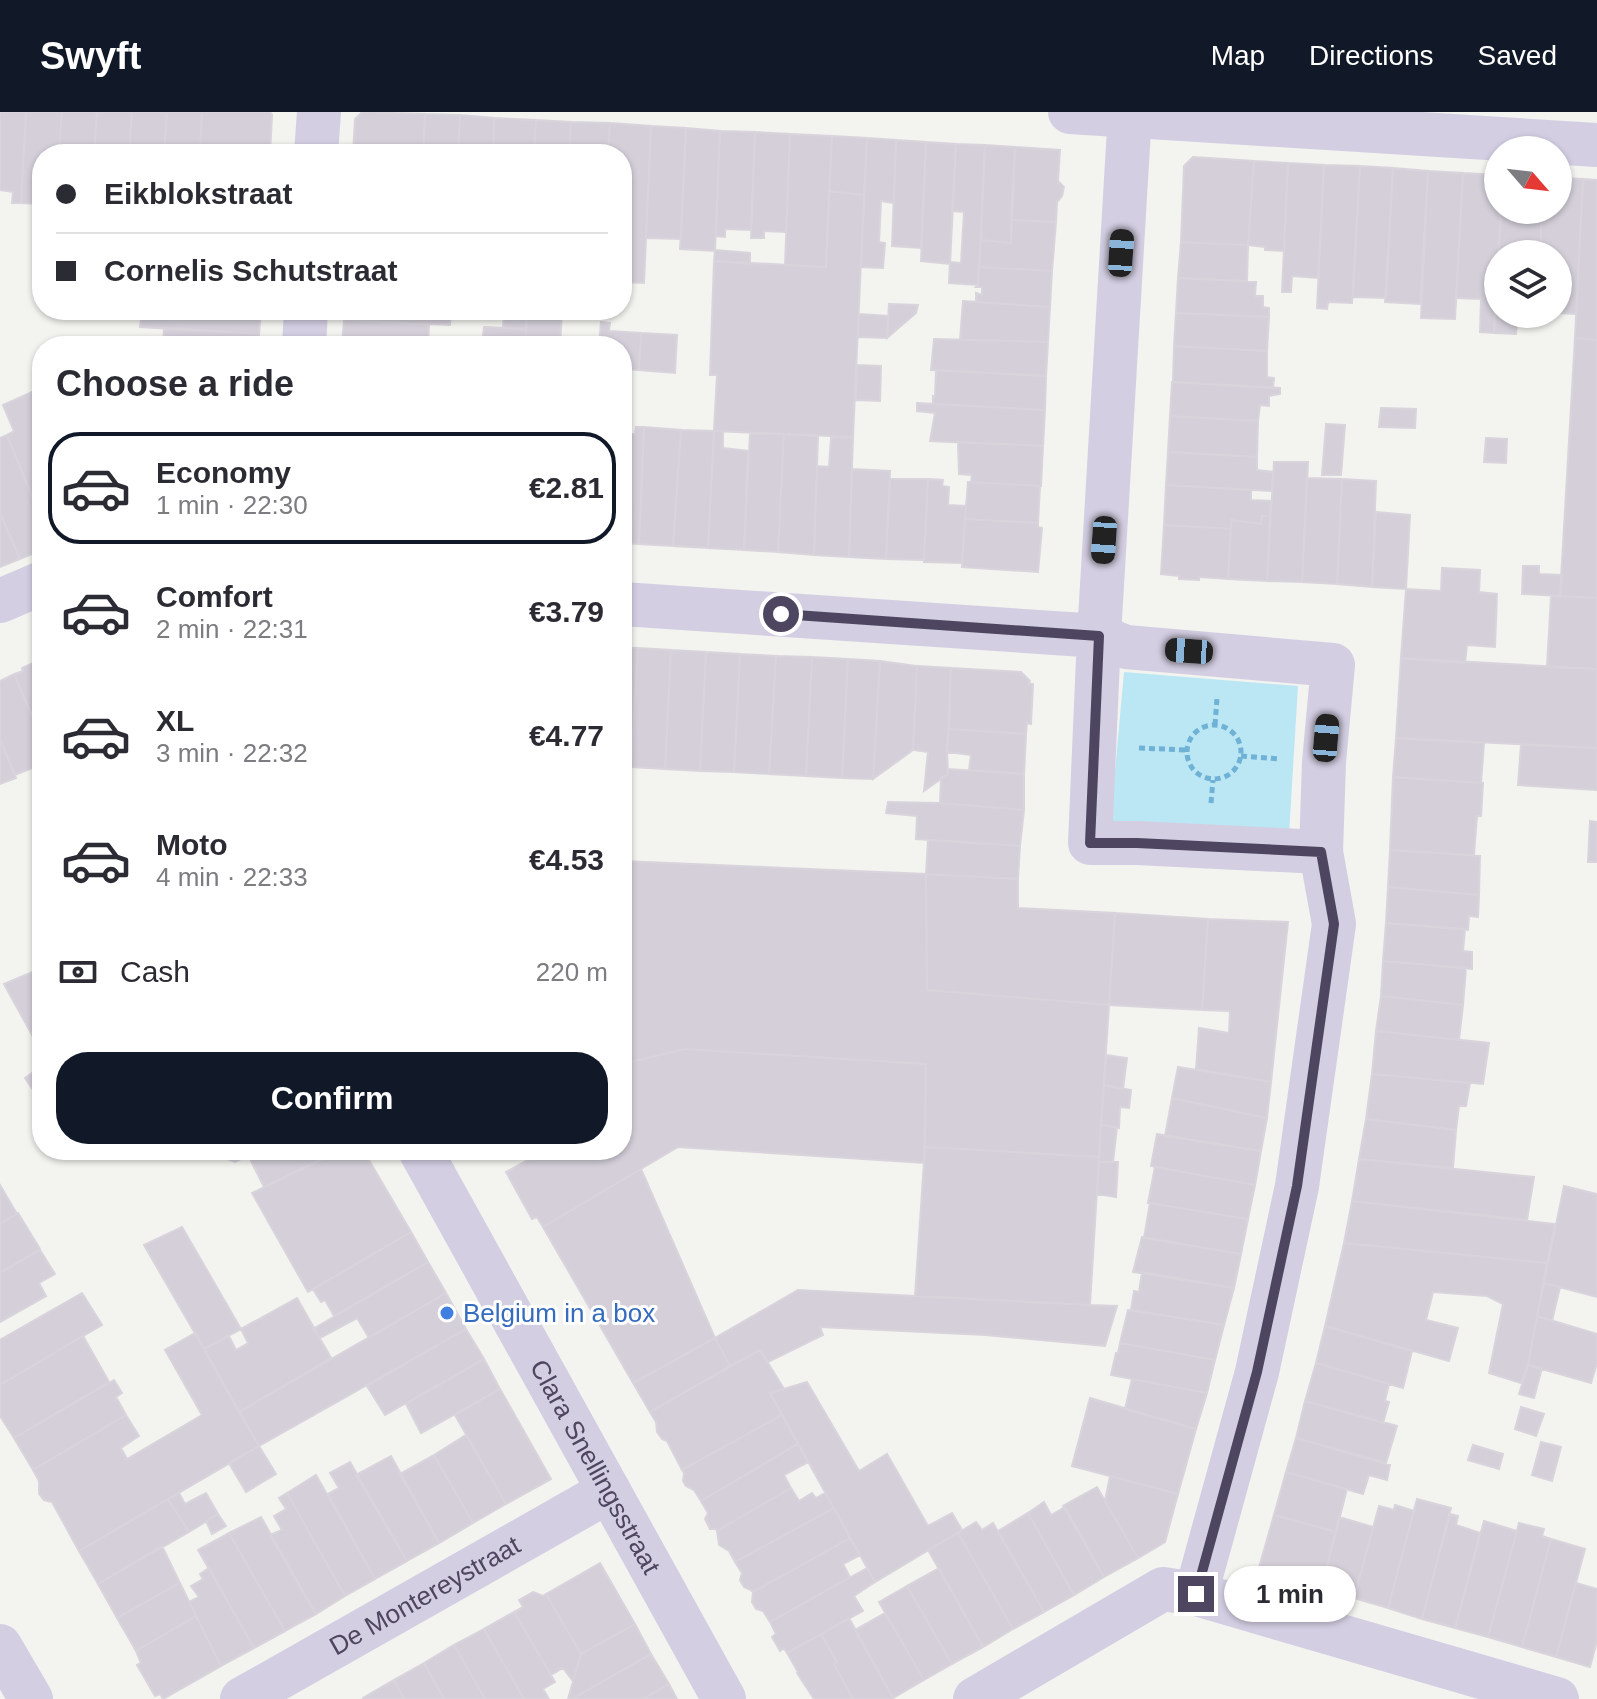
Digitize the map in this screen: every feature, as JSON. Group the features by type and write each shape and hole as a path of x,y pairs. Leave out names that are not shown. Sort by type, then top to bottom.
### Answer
{"street":[{"path":"317,144 319,112"},
{"path":"1070,112 1597,145"},
{"path":"1130,114 1090,843 1321,852"},
{"path":"0,601 32,587"},
{"path":"632,605 1099,636 1126,647 1333,665 1324,762 1321,852 1334,924 1297,1186 1257,1372 1196,1594"},
{"name":"Clara Snellingsstraat","path":"426,1160 724,1699"},
{"name":"De Montereystraat","path":"242,1699 609,1491"},
{"path":"975,1699 1163,1589 1196,1594 1557,1699"},
{"path":"0,1646 31,1699"}],"path":[{"path":"1217,696 1231,697"},
{"path":"1210,725 1220,726 1236,735 1241,753 1229,775 1213,780 1204,778 1191,768 1186,750 1193,733 1210,725"},
{"path":"1140,761 1142,734"},
{"path":"1281,772 1282,759"}],"shaded area":[{"path":"1124,672 1298,686 1289,835 1110,826"}],"building":[{"path":"0,112 26,112 21,203 12,203 13,192 0,190"},
{"path":"26,112 62,112 60,144 32,144 32,204 21,203"},
{"path":"62,112 97,112 95,144 60,144"},
{"path":"97,112 132,112 130,144 95,144"},
{"path":"132,112 167,112 165,144 130,144"},
{"path":"167,112 202,112 200,144 165,144"},
{"path":"202,112 270,112 272,115 271,144 200,144"},
{"path":"362,112 425,114 424,144 354,144 355,119"},
{"path":"425,114 460,115 459,144 424,144"},
{"path":"460,115 494,118 493,144 459,144"},
{"path":"494,118 536,120 535,144 493,144"},
{"path":"536,120 571,122 570,144 535,144"},
{"path":"571,122 610,123 609,144 570,144"},
{"path":"610,123 651,126 644,283 632,282 632,144 609,144"},
{"path":"651,126 686,128 681,239 646,238"},
{"path":"686,128 720,131 715,251 680,249"},
{"path":"720,131 755,132 751,230 725,229 725,237 716,236"},
{"path":"755,132 790,134 786,232 764,231 764,238 751,238"},
{"path":"790,134 832,136 826,267 785,265"},
{"path":"832,136 867,138 864,195 829,191"},
{"path":"867,138 896,140 894,203 881,201 879,242 885,243 883,268 861,267"},
{"path":"896,140 926,142 921,248 892,246"},
{"path":"926,142 956,144 950,264 921,261"},
{"path":"956,144 985,145 978,285 949,283 950,262 961,263 964,212 952,211"},
{"path":"985,145 1015,147 1011,243 981,240"},
{"path":"1015,147 1060,150 1058,181 1064,187 1057,202 1056,222 1011,220"},
{"path":"1193,157 1254,161 1248,245 1181,242 1184,166"},
{"path":"1254,161 1288,163 1284,251 1248,245"},
{"path":"1288,163 1324,165 1318,278 1292,276 1291,292 1282,292"},
{"path":"1324,165 1360,166 1352,303 1328,302 1327,309 1317,308"},
{"path":"1360,166 1393,168 1386,298 1353,297"},
{"path":"1393,168 1428,171 1420,304 1385,302"},
{"path":"1428,171 1463,173 1455,319 1421,318"},
{"path":"1463,173 1484,174 1484,224 1500,224 1499,240 1484,240 1484,328 1494,328 1494,333 1480,332 1481,299 1456,298"},
{"path":"1572,179 1583,179 1576,314 1572,314 1572,240 1541,240 1541,224 1572,224"},
{"path":"1583,179 1597,180 1597,340 1575,338"},
{"path":"829,191 864,195 853,437 714,431 717,375 710,375 714,261 826,267"},
{"path":"1011,220 1056,222 1052,271 979,267 981,240 1011,243"},
{"path":"1500,224 1541,224 1541,240 1499,240"},
{"path":"1181,242 1248,245 1247,281 1178,278"},
{"path":"715,250 750,253 750,264 714,261"},
{"path":"979,267 1052,271 1050,307 976,302 976,293 982,295 982,287 976,287"},
{"path":"1178,278 1256,282 1255,296 1263,296 1263,307 1269,308 1269,317 1176,313"},
{"path":"963,301 1050,307 1048,342 960,340"},
{"path":"889,304 918,305 916,313 887,338"},
{"path":"1176,313 1269,317 1267,351 1174,346"},
{"path":"859,314 888,316 887,338 858,337"},
{"path":"141,320 260,320 259,334 140,327"},
{"path":"344,320 450,320 450,325"},
{"path":"344,320 429,325 428,336 343,336"},
{"path":"503,320 526,320 526,329 503,328"},
{"path":"527,320 561,320 561,336 526,336"},
{"path":"601,322 610,323 609,331 641,333 639,370 632,370 632,336 600,336"},
{"path":"484,327 526,329 526,336 483,336"},
{"path":"164,328 259,334 259,336 164,336"},
{"path":"1494,328 1517,328 1516,334 1494,333"},
{"path":"641,333 677,335 675,373 639,370"},
{"path":"1575,338 1597,340 1597,598 1560,596"},
{"path":"934,339 1048,342 1046,376 931,370"},
{"path":"1174,346 1267,351 1267,377 1274,378 1273,388 1173,382"},
{"path":"857,365 881,366 880,401 856,400"},
{"path":"936,370 1046,376 1045,410 933,404"},
{"path":"1172,382 1280,388 1280,394 1269,396 1269,406 1260,405 1258,421 1170,416"},
{"path":"32,392 32,497 7,435 14,431 3,405"},
{"path":"917,403 1045,410 1043,446 930,441 935,413 917,411"},
{"path":"1381,408 1416,409 1415,428 1379,427"},
{"path":"1170,416 1258,421 1257,457 1168,452"},
{"path":"1326,424 1345,425 1341,475 1322,475"},
{"path":"636,427 644,427 639,544 632,544 632,434 635,434"},
{"path":"644,427 681,430 673,546 639,544"},
{"path":"681,430 714,431 708,548 673,546"},
{"path":"714,431 723,431 723,448 748,451 744,550 708,548"},
{"path":"750,434 784,434 778,552 744,550"},
{"path":"784,434 818,436 814,555 778,552"},
{"path":"7,435 32,496 32,554 20,559 0,513 0,438"},
{"path":"853,437 849,557 814,555 817,466 829,467 831,438"},
{"path":"1486,438 1507,439 1506,463 1484,462"},
{"path":"958,442 1043,446 1041,486 971,482 972,475 959,474"},
{"path":"1168,452 1257,457 1257,470 1273,472 1272,491 1166,485"},
{"path":"1274,462 1308,462 1302,582 1267,581"},
{"path":"852,469 890,471 886,559 849,557"},
{"path":"1307,478 1342,479 1337,584 1302,582"},
{"path":"890,479 928,479 924,560 886,559"},
{"path":"928,479 943,480 942,486 949,487 948,505 966,506 962,563 924,562"},
{"path":"1342,479 1376,481 1372,587 1337,584"},
{"path":"968,482 1040,486 1038,523 965,519"},
{"path":"1166,485 1251,490 1251,500 1271,501 1270,516 1262,516 1261,524 1231,520 1231,529 1164,525"},
{"path":"1376,512 1410,515 1406,589 1372,587"},
{"path":"0,513 20,559 0,567"},
{"path":"1262,516 1270,516 1267,581 1228,579 1231,520 1261,524"},
{"path":"965,519 1038,523 1038,527 1042,528 1038,572 962,567"},
{"path":"1164,525 1231,529 1228,579 1179,579 1179,576 1161,574"},
{"path":"1523,566 1539,566 1539,574 1562,575 1560,596 1522,594"},
{"path":"1442,568 1480,570 1479,592 1497,594 1495,647 1467,645 1465,663 1401,658 1406,589 1441,591"},
{"path":"1551,596 1597,598 1597,669 1547,667"},
{"path":"632,648 638,648 632,750"},
{"path":"638,648 671,650 665,769 632,767"},
{"path":"671,650 706,652 700,771 665,769"},
{"path":"706,652 740,654 734,772 700,771"},
{"path":"740,654 776,656 769,774 734,772"},
{"path":"776,656 812,657 806,776 769,774"},
{"path":"812,657 848,659 842,778 806,776"},
{"path":"1401,658 1597,669 1597,748 1396,738"},
{"path":"848,659 880,661 873,779 842,778"},
{"path":"880,661 917,666 913,750 873,779"},
{"path":"32,664 31,713 14,674 23,671 22,668"},
{"path":"917,666 951,668 948,774 924,791 928,752 913,750"},
{"path":"951,668 1021,672 1030,681 1029,684 1033,684 1031,724 1027,723 1026,734 949,729"},
{"path":"14,674 32,716 32,768 15,775 0,739 0,681"},
{"path":"949,729 1026,734 1024,774 969,770 971,755 947,752"},
{"path":"1396,738 1484,743 1481,783 1393,777"},
{"path":"0,739 16,778 0,784"},
{"path":"1521,745 1597,748 1597,790 1518,785"},
{"path":"947,769 1024,774 1024,810 940,803 941,778 948,774"},
{"path":"1393,777 1483,783 1474,855 1390,850"},
{"path":"888,802 1024,810 1020,846 916,839 917,816 886,813"},
{"path":"1590,821 1597,822 1597,862 1588,862"},
{"path":"928,840 1020,846 1018,879 926,874"},
{"path":"1390,850 1480,856 1479,895 1388,887"},
{"path":"632,861 926,874 927,990 1109,1005 1099,1157 925,1147 926,1064 685,1049 632,1062"},
{"path":"926,874 1018,879 1018,908 1115,913 1109,1005 927,990"},
{"path":"1388,887 1479,895 1478,917 1469,916 1468,930 1386,923"},
{"path":"1115,913 1208,919 1202,1010 1109,1005"},
{"path":"1208,919 1288,922 1271,1082 1196,1069 1199,1028 1229,1033 1230,1011 1202,1010"},
{"path":"1386,923 1465,929 1463,951 1472,952 1472,969 1383,961"},
{"path":"1383,961 1466,968 1463,1005 1381,996"},
{"path":"32,972 32,1035 4,984"},
{"path":"1381,996 1463,1005 1459,1040 1376,1031"},
{"path":"1376,1031 1489,1043 1483,1084 1372,1074"},
{"path":"685,1049 926,1064 924,1163 678,1147 543,1227 537,1217 532,1219 506,1172 528,1160 632,1160 632,1062"},
{"path":"1106,1055 1127,1058 1123,1089 1104,1085"},
{"path":"1178,1067 1271,1082 1267,1118 1172,1098"},
{"path":"32,1073 32,1088 25,1078"},
{"path":"1372,1074 1470,1083 1466,1106 1459,1106 1456,1130 1366,1119"},
{"path":"1104,1085 1131,1090 1129,1108 1120,1107 1119,1128 1101,1125"},
{"path":"1172,1098 1267,1118 1261,1151 1165,1136"},
{"path":"1366,1119 1456,1130 1453,1168 1359,1159"},
{"path":"1101,1125 1117,1127 1113,1162 1099,1162"},
{"path":"1157,1134 1261,1151 1255,1185 1151,1166"},
{"path":"925,1147 1099,1157 1090,1305 915,1296"},
{"path":"1359,1159 1534,1177 1527,1220 1352,1201"},
{"path":"250,1160 320,1160 264,1187"},
{"path":"320,1160 369,1160 411,1232 308,1292 252,1193"},
{"path":"1099,1162 1118,1162 1116,1197 1097,1194"},
{"path":"1155,1167 1255,1185 1248,1219 1148,1203"},
{"path":"641,1169 715,1338 633,1383 543,1227"},
{"path":"0,1185 17,1214 0,1224"},
{"path":"1564,1186 1597,1194 1597,1297 1544,1283"},
{"path":"1352,1201 1555,1224 1547,1263 1344,1243"},
{"path":"1150,1203 1248,1219 1241,1254 1144,1238"},
{"path":"18,1213 40,1249 0,1273 0,1224"},
{"path":"182,1227 241,1329 204,1349 144,1245"},
{"path":"411,1232 428,1262 334,1316 325,1300 321,1302 313,1289"},
{"path":"1142,1237 1241,1254 1234,1288 1133,1272"},
{"path":"1344,1243 1547,1263 1528,1365 1521,1383 1489,1373 1503,1304 1487,1296 1433,1292 1426,1320 1458,1328 1449,1361 1325,1326"},
{"path":"40,1250 55,1274 39,1283 46,1296 0,1322 0,1273"},
{"path":"428,1262 446,1293 369,1338 357,1318 320,1338 313,1329"},
{"path":"1142,1272 1234,1288 1224,1325 1131,1310 1134,1291 1139,1292"},
{"path":"1544,1283 1560,1287 1552,1321 1537,1316"},
{"path":"798,1290 1117,1306 1105,1346 985,1335 820,1327 823,1335 768,1362 760,1350 730,1366 715,1338"},
{"path":"82,1293 102,1325 0,1385 0,1340"},
{"path":"446,1293 466,1329 259,1446 239,1412"},
{"path":"297,1298 331,1358 239,1412 204,1349 229,1336 236,1350 248,1343 241,1329"},
{"path":"1128,1310 1224,1325 1215,1360 1120,1343"},
{"path":"1537,1316 1597,1334 1597,1363 1591,1383 1528,1365"},
{"path":"1325,1326 1412,1351 1403,1388 1316,1363"},
{"path":"466,1329 484,1359 385,1415 367,1386"},
{"path":"195,1333 259,1446 79,1551 52,1502 44,1500 39,1494 39,1481 33,1470 126,1415 139,1436 121,1448 127,1459 202,1415 165,1350"},
{"path":"83,1336 109,1382 14,1438 0,1416 0,1385"},
{"path":"715,1338 730,1366 650,1412 633,1383"},
{"path":"1120,1343 1215,1360 1207,1393 1111,1375"},
{"path":"760,1350 784,1389 770,1393 782,1415 682,1470 667,1441 657,1432 650,1412"},
{"path":"484,1359 500,1389 421,1433 406,1404"},
{"path":"1316,1363 1389,1384 1385,1401 1389,1402 1383,1423 1305,1401"},
{"path":"1528,1365 1542,1368 1534,1398 1519,1394"},
{"path":"1132,1379 1207,1393 1196,1429 1125,1409"},
{"path":"114,1380 122,1393 116,1397 126,1415 33,1470 14,1438"},
{"path":"807,1382 859,1471 887,1454 928,1526 952,1513 962,1530 875,1582 770,1393"},
{"path":"500,1389 551,1479 506,1504 455,1415"},
{"path":"1090,1398 1196,1429 1178,1494 1072,1466"},
{"path":"1305,1401 1397,1426 1386,1463 1296,1438"},
{"path":"1521,1407 1544,1414 1536,1436 1515,1429"},
{"path":"782,1415 798,1444 701,1501 694,1490 686,1486 682,1470"},
{"path":"466,1435 506,1504 473,1523 434,1455"},
{"path":"1296,1438 1390,1465 1387,1480 1369,1475 1363,1494 1286,1472"},
{"path":"1541,1442 1561,1447 1552,1481 1532,1475"},
{"path":"798,1444 808,1462 784,1475 791,1488 717,1531 710,1529 705,1519 708,1513 701,1501"},
{"path":"1473,1445 1503,1454 1499,1469 1468,1460"},
{"path":"259,1446 276,1474 246,1492 229,1463"},
{"path":"434,1455 473,1523 439,1543 400,1474"},
{"path":"391,1456 439,1543 407,1561 356,1475"},
{"path":"350,1462 407,1561 375,1579 328,1494 339,1488 330,1473"},
{"path":"1286,1472 1347,1489 1336,1532 1274,1515"},
{"path":"316,1475 375,1579 345,1596 287,1493"},
{"path":"1110,1476 1178,1494 1165,1542 1138,1558 1105,1501"},
{"path":"1097,1487 1138,1558 1104,1577 1063,1506"},
{"path":"791,1488 799,1501 812,1493 816,1498 825,1493 834,1508 735,1562 729,1551 719,1545 717,1531"},
{"path":"179,1493 185,1504 206,1493 218,1514 189,1532 168,1499"},
{"path":"287,1493 345,1596 316,1614 270,1535 282,1530 274,1516 286,1509 279,1498"},
{"path":"168,1499 189,1532 98,1584 79,1551"},
{"path":"1417,1499 1451,1508 1422,1619 1388,1608"},
{"path":"1044,1502 1051,1515 1065,1507 1104,1577 1074,1595 1028,1513"},
{"path":"1395,1505 1414,1511 1388,1608 1354,1598 1379,1506 1394,1510"},
{"path":"834,1508 850,1538 753,1592 744,1587 740,1580 742,1573 735,1562"},
{"path":"1028,1513 1074,1595 1044,1612 998,1531"},
{"path":"218,1514 226,1526 212,1534 206,1521"},
{"path":"1450,1514 1458,1516 1456,1525 1480,1533 1455,1628 1422,1619"},
{"path":"1274,1515 1336,1532 1321,1589 1258,1571"},
{"path":"261,1517 316,1614 285,1631 229,1533"},
{"path":"1339,1517 1373,1527 1354,1598 1321,1589"},
{"path":"1484,1521 1517,1531 1488,1637 1455,1628"},
{"path":"976,1522 982,1530 993,1523 1044,1612 1013,1629 958,1533"},
{"path":"1519,1523 1544,1529 1542,1536 1551,1539 1522,1647 1488,1637"},
{"path":"229,1533 285,1631 254,1648 198,1550"},
{"path":"958,1533 1013,1629 983,1647 928,1550"},
{"path":"850,1538 860,1555 843,1564 850,1577 770,1622 763,1611 756,1609 752,1602 753,1592"},
{"path":"1551,1539 1585,1549 1556,1657 1522,1647"},
{"path":"162,1546 180,1583 117,1618 98,1584"},
{"path":"600,1563 635,1624 581,1654 546,1594"},
{"path":"209,1568 254,1648 221,1666 189,1602 199,1597 191,1586 203,1579 200,1574"},
{"path":"867,1568 875,1582 854,1596 863,1611 787,1653 784,1648 780,1651 772,1637 776,1634 770,1622"},
{"path":"939,1568 983,1647 952,1664 907,1586"},
{"path":"180,1583 196,1616 136,1651 117,1618"},
{"path":"1576,1583 1597,1589 1597,1641 1590,1667 1556,1657"},
{"path":"907,1586 952,1664 924,1680 879,1602"},
{"path":"533,1592 543,1596 546,1594 581,1654 573,1681 563,1668 551,1675 514,1612 523,1607 519,1600"},
{"path":"514,1612 555,1682 543,1689 549,1699 524,1699 484,1629"},
{"path":"885,1613 924,1680 893,1698 855,1630"},
{"path":"196,1616 221,1666 163,1699 160,1694 155,1696 137,1665 141,1663 136,1651"},
{"path":"849,1618 893,1698 853,1699 821,1634"},
{"path":"635,1624 651,1654 568,1699 581,1654"},
{"path":"484,1629 524,1699 485,1699 454,1645"},
{"path":"821,1634 853,1699 814,1699 787,1653"},
{"path":"454,1645 485,1699 444,1699 424,1663"},
{"path":"651,1654 669,1684 643,1699 572,1699"},
{"path":"424,1663 444,1699 404,1699 394,1680"},
{"path":"394,1680 404,1699 363,1698"},
{"path":"669,1684 677,1699 643,1699"}],"place":[{"name":"Belgium in a box","path":"447,1313"}],"route":[{"path":"781,614 1099,636 1090,843 1321,852 1334,924 1297,1186 1257,1372 1196,1594"}]}
